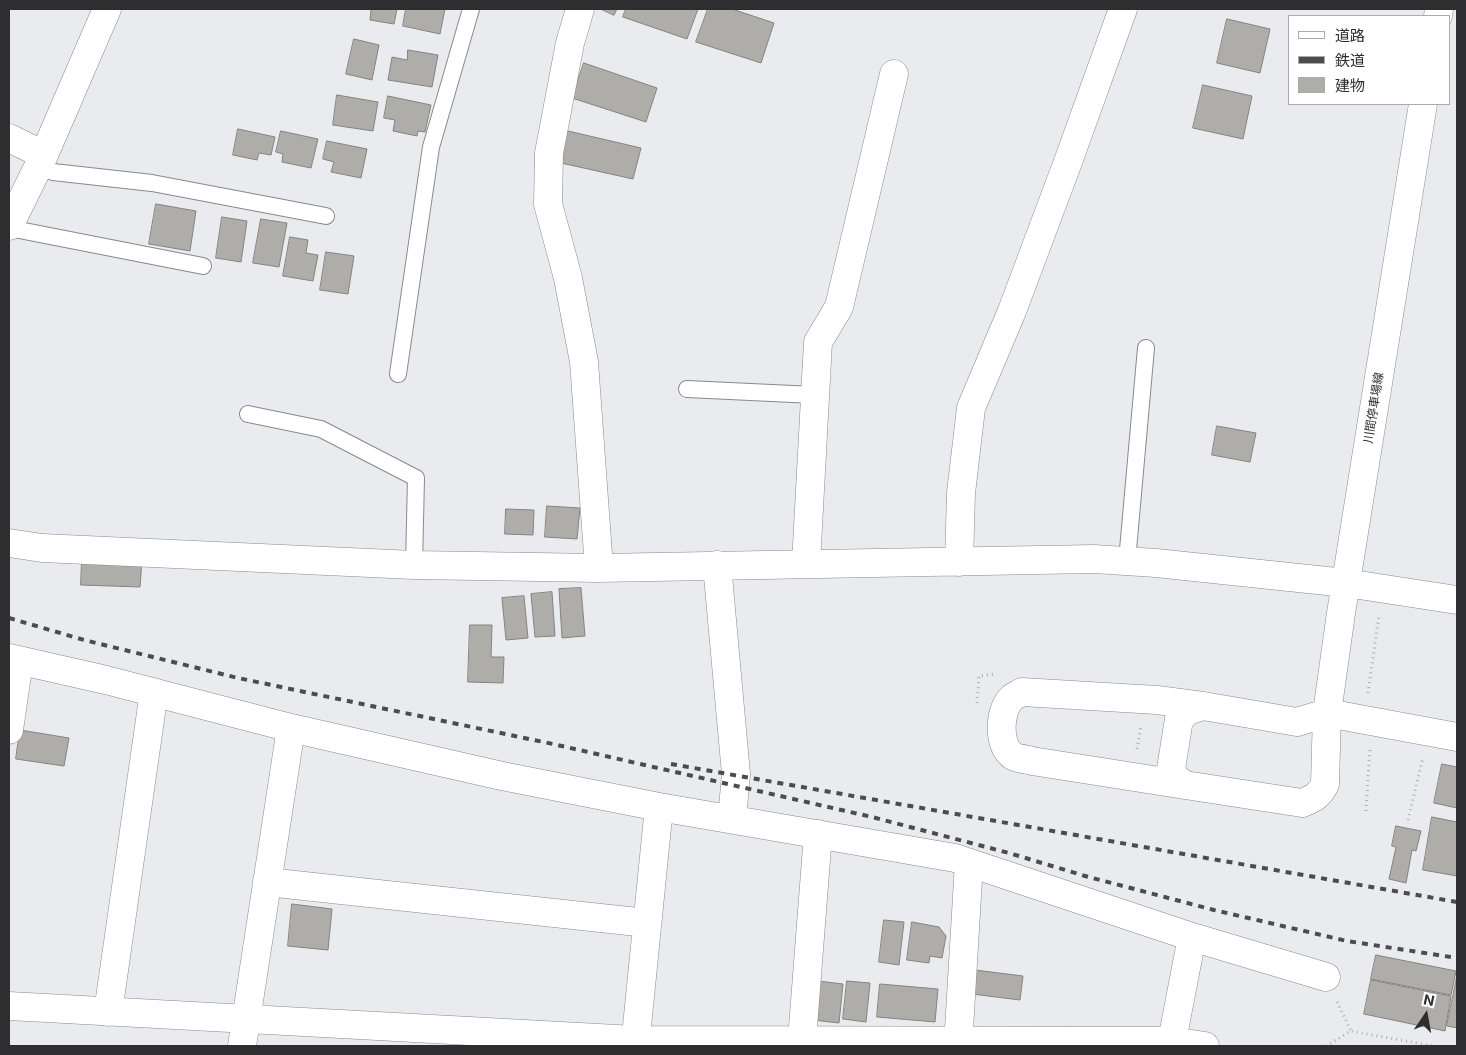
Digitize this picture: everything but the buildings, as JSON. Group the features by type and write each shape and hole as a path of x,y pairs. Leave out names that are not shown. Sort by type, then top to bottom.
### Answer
{"street":[{"path":"9,227 41,160 107,9"},
{"path":"580,9 570,43 549,153 548,204 568,278 584,362 600,568"},
{"path":"959,562 961,493 970,408 1012,311 1123,9"},
{"path":"806,564 818,342 839,307 894,74"},
{"name":"川間停車場線","path":"1185,785 1302,803 1313,799 1322,791 1325,784 1328,713 1346,583 1424,105"},
{"path":"9,138 41,160"},
{"path":"9,543 42,548 414,564 600,568 1126,561 1346,583 1457,600"},
{"path":"717,565 736,774 732,818"},
{"path":"9,730 14,659 154,692 291,728 502,776 659,807 732,818 955,858 1192,938 1326,977"},
{"path":"108,1012 154,692"},
{"path":"1185,785 1032,761 1013,756 1004,746 1001,735 1004,711 1011,698 1022,692 1157,700 1297,722 1328,713 1457,737"},
{"path":"1185,785 1176,778 1172,769 1179,719 1188,710 1203,706"},
{"path":"1297,722 1327,746"},
{"path":"244,1033 291,728"},
{"path":"635,1043 659,807"},
{"path":"802,1040 818,834"},
{"path":"958,1044 969,862"},
{"path":"267,882 647,924"},
{"path":"1172,1044 1192,938"},
{"path":"9,1006 108,1012 244,1033 635,1043 802,1040 958,1044 1172,1044 1205,1046"}],"lane":[{"path":"398,374 431,147 471,9"},
{"path":"41,160 53,172 152,184 326,216"},
{"path":"9,227 203,266"},
{"path":"1126,561 1146,348"},
{"path":"687,389 814,394"},
{"path":"248,414 321,429 416,478 414,564"}],"path":[{"path":"1368,696 1380,612"},
{"path":"1137,755 1142,719"},
{"path":"1366,812 1370,745"},
{"path":"1408,820 1424,753"},
{"path":"1397,877 1405,837"},
{"path":"1379,968 1442,980"},
{"path":"1326,1046 1351,1031 1433,1046"}],"railway":[{"path":"9,618 84,640 238,678 553,744 872,817 1214,910 1347,941 1457,958"},
{"path":"671,764 1457,902"}]}
